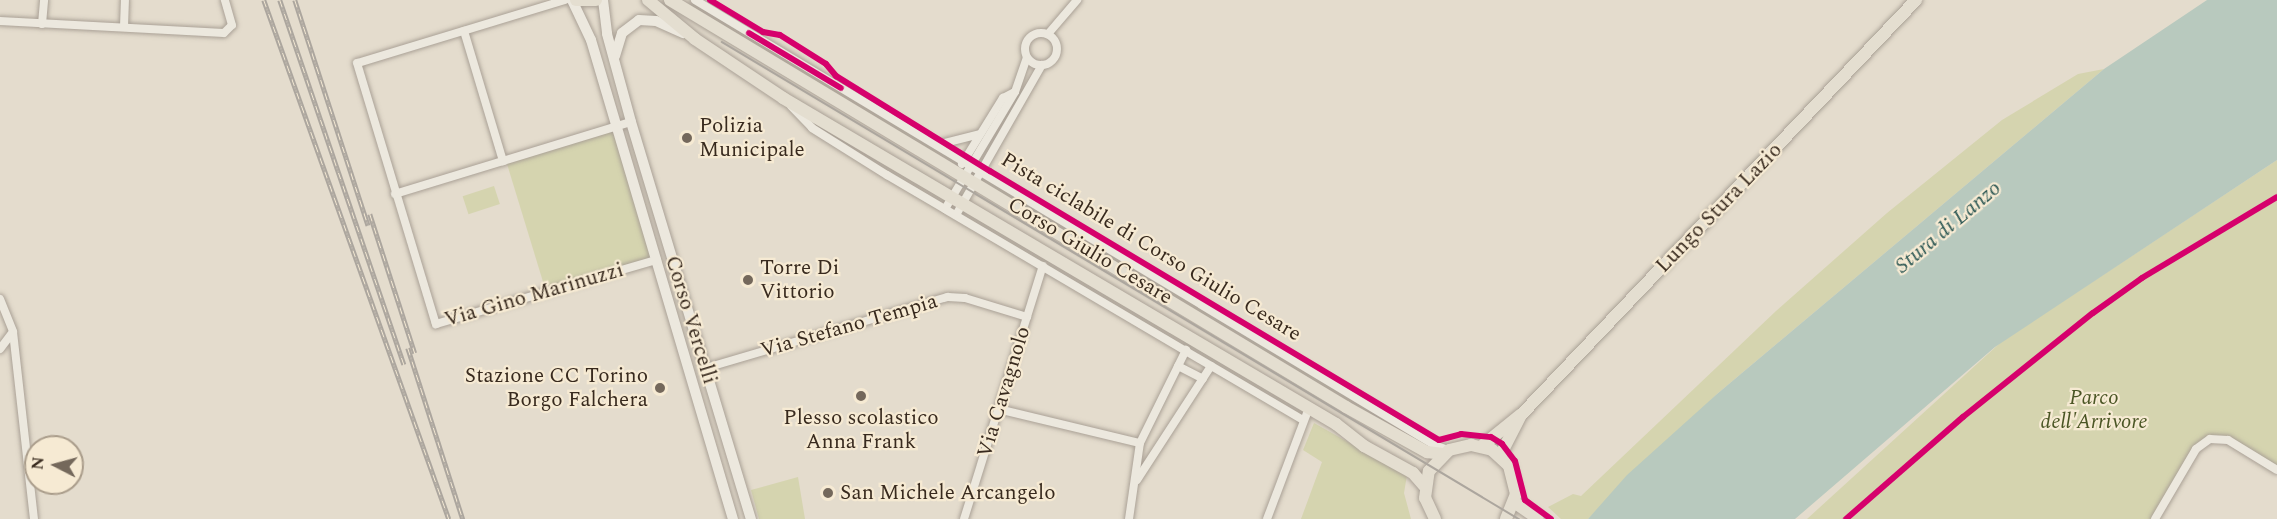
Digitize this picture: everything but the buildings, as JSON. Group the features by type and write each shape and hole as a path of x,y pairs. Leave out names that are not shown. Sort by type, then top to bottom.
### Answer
{"main road":[{"path":"574,0 596,0"},
{"name":"Corso Vercelli","path":"574,0 587,28 733,519"},
{"name":"Corso Vercelli","path":"603,0 615,65 631,122 751,519"},
{"name":"Corso Giulio Cesare","path":"648,0 695,39 783,98 954,206 1139,316 1309,408 1413,473 1425,487"},
{"name":"Corso Giulio Cesare","path":"670,0 741,35 969,172 1346,407 1427,452 1446,452"},
{"name":"Lungo Stura Lazio","path":"1482,446 1521,415 1916,0"},
{"path":"615,65 618,39 629,25 639,20 656,21 695,39"},
{"name":"Lungo Stura Lazio","path":"1500,456 1521,415"},
{"path":"1435,519 1425,487 1429,471 1446,452 1482,446 1500,456 1514,477 1514,502 1506,519"},
{"path":"723,519 724,490"},
{"path":"1514,502 1538,519"}],"street":[{"path":"42,24 44,0"},
{"path":"124,27 125,0"},
{"path":"0,21 226,32 232,25 225,0"},
{"path":"565,0 357,63 395,194 631,122"},
{"name":"Corso Giulio Cesare","path":"695,0 741,35 938,145 969,172"},
{"path":"1048,34 1063,20 1077,0"},
{"path":"969,172 1042,65 1055,57 1056,42 1063,20"},
{"path":"464,31 503,161"},
{"path":"954,206 969,172 1015,92 1027,58 1024,48 1028,38 1037,33 1048,34 1056,42"},
{"path":"1027,58 1042,65"},
{"path":"969,172 980,134 1003,98 1015,92"},
{"path":"938,145 980,134"},
{"name":"Via Gino Marinuzzi","path":"395,194 436,324 657,260"},
{"name":"Corso Giulio Cesare","path":"954,206 1043,266 1139,316 1211,366 1303,420"},
{"name":"Via Cavagnolo","path":"964,519 1043,266"},
{"name":"Via Stefano Tempia","path":"706,368 948,297 965,298 1027,317"},
{"path":"0,299 13,332 34,519"},
{"path":"0,349 13,332"},
{"path":"1129,519 1140,443 1186,350"},
{"path":"1178,366 1203,379"},
{"path":"1136,482 1211,366"},
{"path":"1267,519 1309,408"},
{"path":"998,409 1140,443"},
{"path":"2155,519 2196,449 2210,439 2228,440 2277,470"}],"green space":[{"path":"2104,69 1717,394 1588,519 1561,519 1548,507 1573,494 1581,496 1776,311 1887,213 2002,120 2078,74"},
{"path":"613,131 652,257 545,290 507,163"},
{"name":"Parco dell'Arrivore","path":"2277,160 2277,470 2228,440 2210,439 2196,449 2154,519 1807,519 2000,343"},
{"path":"494,186 500,204 468,214 463,196"},
{"path":"1314,423 1407,475 1404,493 1411,519 1301,519 1322,462 1303,450"},
{"path":"798,477 805,519 759,519 751,490"}],"water":[{"name":"Stura di Lanzo","path":"2207,0 2277,0 2277,160 1995,347 1795,519 1588,519 1627,475 1717,394 2104,69"}],"tram line":[{"path":"722,42 1519,519"}],"railway":[{"path":"264,0 449,519"},
{"path":"280,0 404,365"},
{"path":"295,0 368,225"},
{"path":"370,214 415,353"},
{"path":"408,348 463,519"}],"cycle path":[{"name":"Pista ciclabile di Corso Giulio Cesare","path":"710,0 763,32 780,35 826,64 836,76 990,171 1439,440 1461,434 1491,437 1502,444 1515,461 1525,500 1551,519"},
{"path":"749,33 841,88"},
{"path":"1846,519 1963,417 2093,313 2142,278 2277,197"}],"place":[{"name":"Polizia Municipale","path":"687,138"},
{"name":"Torre Di Vittorio","path":"748,280"},
{"name":"Stazione CC Torino Borgo Falchera","path":"660,388"},
{"name":"Plesso scolastico Anna Frank","path":"861,396"},
{"name":"San Michele Arcangelo","path":"828,493"}]}
